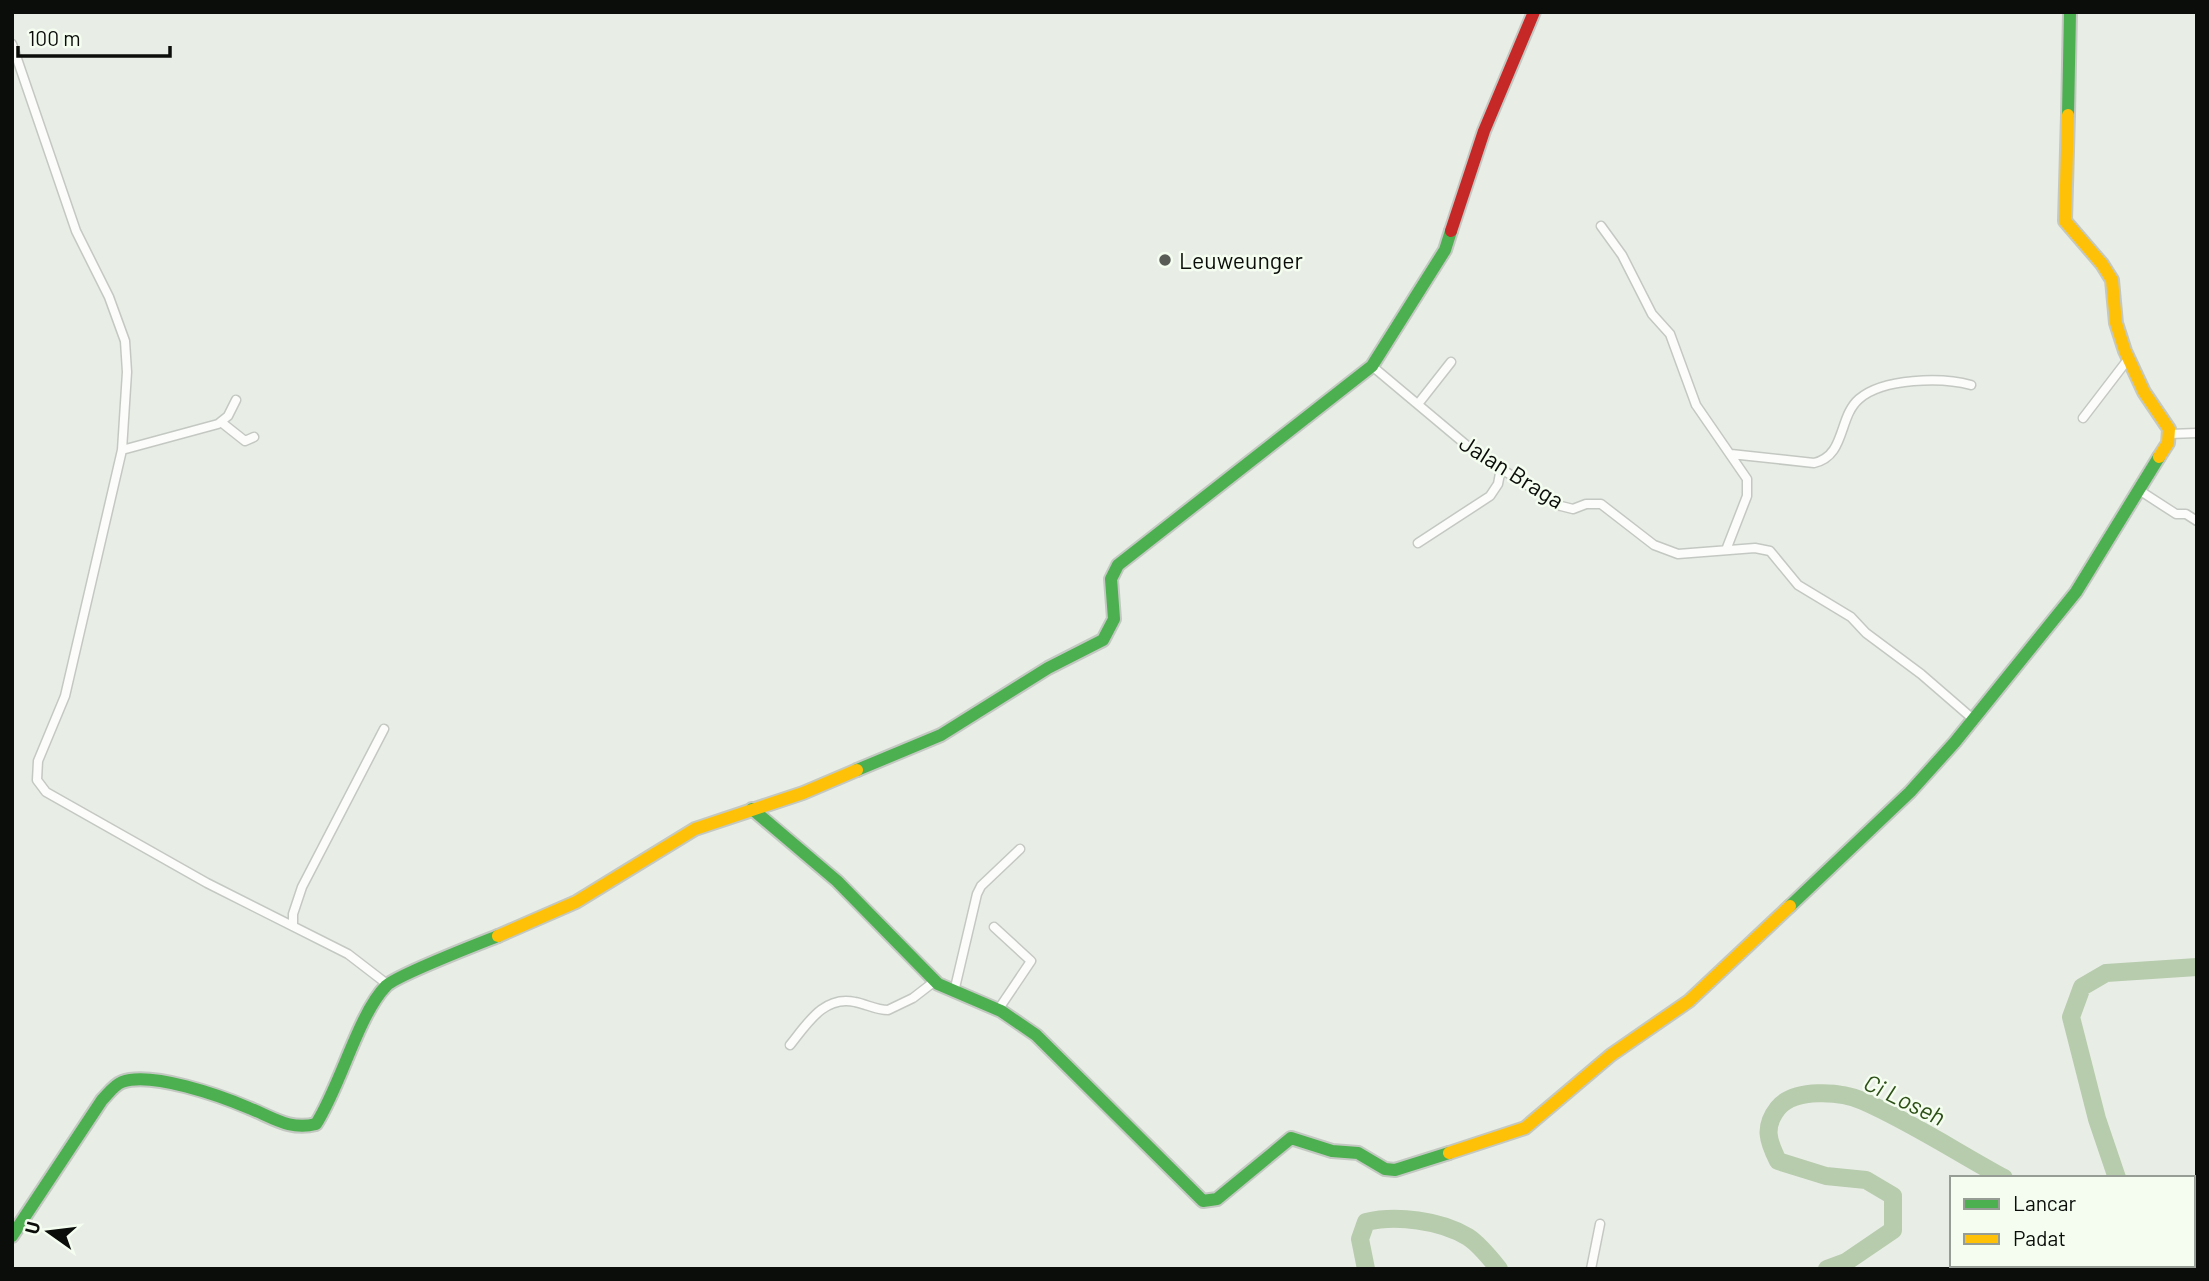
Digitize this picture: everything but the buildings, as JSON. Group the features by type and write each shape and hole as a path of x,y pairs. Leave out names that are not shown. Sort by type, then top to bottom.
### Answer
{"street":[{"path":"12,1236 102,1100 122,1082 134,1080 169,1085 217,1096 292,1127 316,1124 339,1088 372,1003 387,984 576,902 695,829 803,793 941,734 1048,668 1103,640 1115,619 1111,579 1118,565 1372,366 1445,250 1484,131 1534,12"},
{"path":"752,809 837,881 943,986 998,1010 1036,1035 1203,1201 1217,1199 1291,1138 1332,1151 1358,1153 1385,1169 1404,1168 1525,1128 1611,1055 1689,1001 1723,972 1763,930 1910,792 2076,592 2168,443 2170,434 2142,391 2116,322 2115,297 2108,271 2068,228 2064,214 2070,12"},
{"path":"12,44 76,231 109,297 125,341 127,396 122,450 65,696 38,761 37,780 46,792 207,883 348,954 387,984"},
{"path":"1601,226 1622,255 1652,314 1670,334 1696,405 1747,479 1748,487 1726,550"},
{"path":"2083,418 2129,358"},
{"path":"1418,404 1451,362"},
{"name":"Jalan Braga","path":"1372,366 1477,454 1561,506 1573,509 1586,504 1601,504 1665,550 1694,555 1755,548 1770,551 1798,585 1851,617 1866,633 1921,674 1973,719"},
{"path":"1731,454 1814,463 1823,461 1835,449 1855,404 1863,396 1883,388 1917,381 1941,379 1970,385"},
{"path":"122,450 221,422 236,400"},
{"path":"221,422 245,442 254,437"},
{"path":"2170,434 2197,433"},
{"path":"1418,542 1494,493 1501,468"},
{"path":"2139,490 2176,514 2186,514 2197,522"},
{"path":"293,926 293,914 302,887 384,729"},
{"path":"790,1045 811,1019 832,1002 852,1001 888,1010 943,986 981,886 1020,849"},
{"path":"994,927 1031,961 998,1010"},
{"path":"1591,1269 1600,1224"}],"waterway":[{"name":"Ci Loseh","path":"2116,1176 2097,1119 2071,1017 2082,987 2106,973 2197,967"},
{"name":"Ci Loseh","path":"1827,1269 1846,1262 1893,1230 1893,1196 1866,1180 1826,1176 1778,1161 1770,1140 1769,1128 1773,1115 1785,1102 1795,1097 1818,1093 1843,1095 1863,1101 1899,1118 2000,1176"},
{"name":"Ci Loseh","path":"1366,1269 1360,1239 1366,1222 1391,1219 1431,1223 1457,1231 1485,1252 1499,1269"}],"traffic: fast":[{"path":"2068,115 2070,12"},
{"path":"857,770 941,735 1048,668 1103,640 1114,619 1111,579 1118,565 1372,366 1445,250 1451,231"},
{"path":"1790,906 1910,792 1955,742 2076,592 2159,457"},
{"path":"752,809 837,881 938,984 1001,1011 1036,1035 1203,1201 1217,1199 1291,1138 1332,1151 1358,1153 1385,1169 1395,1170 1449,1153"},
{"path":"12,1236 102,1100 119,1083 135,1079 168,1082 221,1097 289,1124 316,1124 367,1014 386,986 421,967 498,936"}],"traffic: slow":[{"path":"2068,115 2065,221 2102,264 2112,280 2116,323 2125,351 2144,392 2169,429 2168,443 2159,457"},
{"path":"498,936 576,902 695,829 803,793 857,770"},
{"path":"1449,1153 1525,1128 1611,1055 1689,1001 1790,906"}],"traffic: jam":[{"path":"1451,231 1484,131 1534,12"}],"place":[{"name":"Leuweunger","path":"1165,260"}]}
